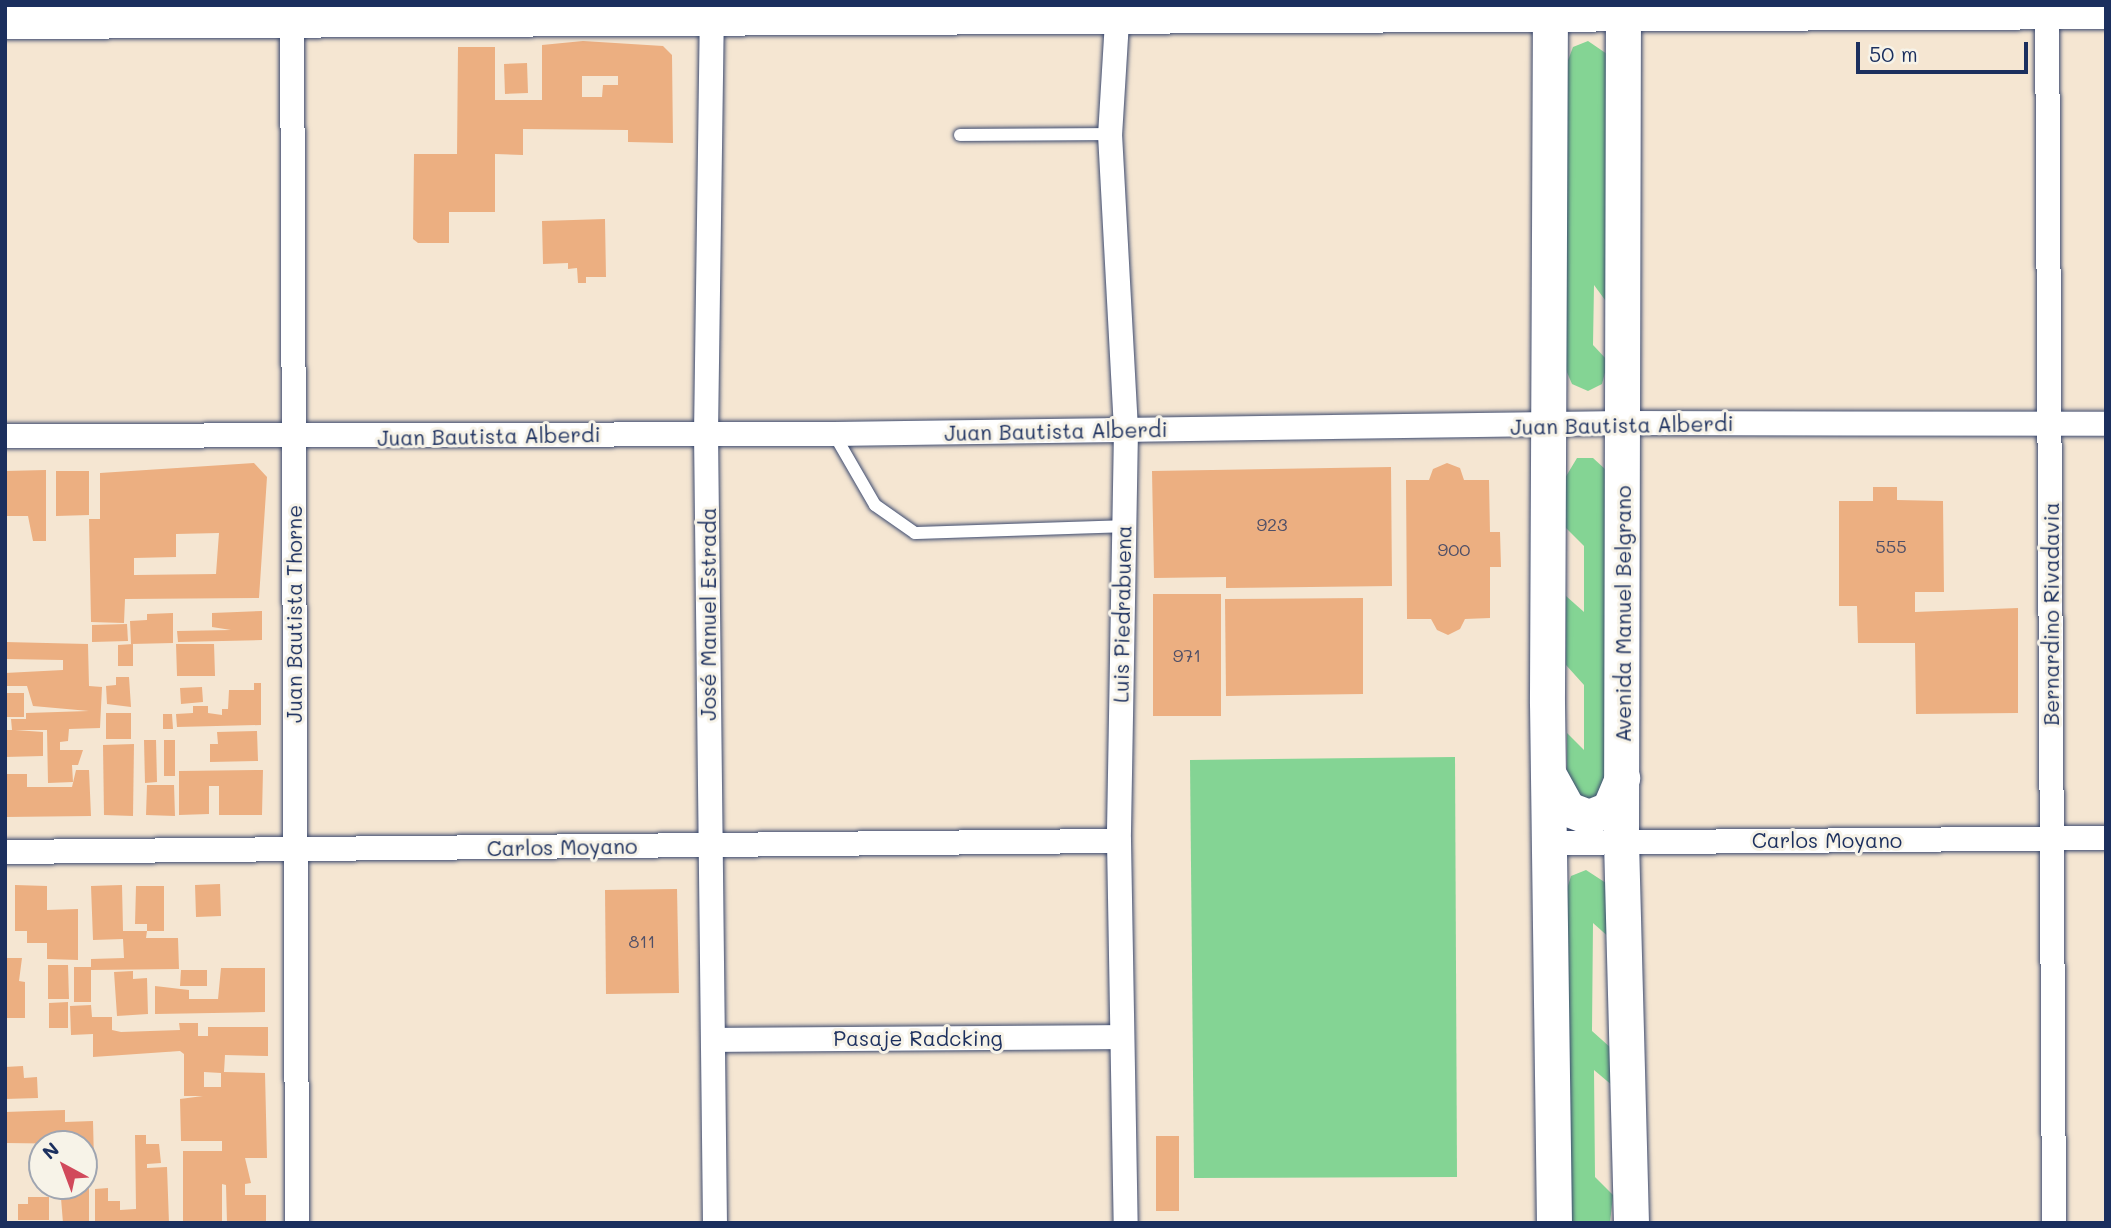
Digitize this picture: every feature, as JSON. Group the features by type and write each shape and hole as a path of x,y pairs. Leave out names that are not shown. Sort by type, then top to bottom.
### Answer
{"main road":[{"name":"Avenida Manuel Belgrano","path":"1623,9 1621,841 1631,1223"},
{"path":"1550,10 1547,426 1553,1223"},
{"path":"1549,775 1568,809 1589,817 1609,809 1622,778"}],"street":[{"path":"5,23 292,12 1623,9 2047,10 2106,13"},
{"name":"Bernardino Rivadavia","path":"2047,10 2054,1223"},
{"name":"Juan Bautista Thorne","path":"292,12 292,850 297,1223"},
{"name":"José Manuel Estrada","path":"712,12 706,432 709,845 716,1040 715,1223"},
{"name":"Luis Piedrabuena","path":"1118,12 1110,134 1126,430 1119,841 1119,1037 1125,1223"},
{"name":"Juan Bautista Alberdi","path":"5,436 294,439 1624,423 2106,424"},
{"name":"Carlos Moyano","path":"1549,843 2106,838"},
{"name":"Carlos Moyano","path":"5,852 1119,841"},
{"name":"Pasaje Radcking","path":"716,1040 1119,1037"}],"lane":[{"path":"960,135 1110,134"},
{"path":"834,434 875,505 915,533 1123,526"}],"green space":[{"path":"1588,41 1607,54 1608,304 1594,285 1593,345 1608,361 1602,384 1588,391 1572,384 1566,370 1567,63 1573,47"},
{"path":"1577,458 1593,458 1605,469 1609,787 1597,807 1567,788 1567,733 1584,750 1584,685 1566,665 1566,596 1584,612 1584,546 1565,527 1565,478"},
{"path":"1455,757 1457,1177 1194,1178 1190,760"},
{"path":"1586,870 1606,883 1611,939 1593,923 1592,1031 1611,1048 1613,1086 1594,1070 1595,1177 1613,1195 1610,1223 1571,1223 1566,892 1571,876"}],"building":[{"path":"583,41 663,46 672,55 673,143 628,142 628,130 523,129 523,155 495,154 495,212 449,212 449,243 418,243 413,239 414,154 457,154 458,47 495,47 495,100 542,100 542,45","holes":["582,76 618,76 618,85 603,85 602,97 582,97"]},
{"path":"527,63 528,93 505,94 504,64"},
{"path":"605,219 606,277 586,277 586,283 578,283 577,268 568,269 568,263 543,264 542,221"},
{"path":"254,463 267,477 259,598 125,599 124,623 91,622 89,519 100,519 100,473","holes":["219,533 216,574 134,575 134,558 176,557 176,534"]},
{"path":"1447,463 1460,468 1464,480 1489,480 1490,532 1500,532 1501,567 1490,567 1490,618 1465,619 1460,629 1448,635 1437,630 1431,619 1407,619 1406,480 1429,480 1433,469"},
{"path":"1391,467 1392,586 1226,588 1226,577 1154,578 1152,471"},
{"path":"46,470 46,541 33,541 28,516 5,516 5,471"},
{"path":"56,471 89,471 89,515 56,516"},
{"path":"1873,487 1897,487 1897,500 1943,501 1944,592 1915,592 1915,612 2018,608 2018,713 1916,714 1915,643 1858,643 1857,606 1839,606 1839,501 1873,501"},
{"path":"1153,594 1221,594 1221,716 1153,716"},
{"path":"1363,598 1363,694 1226,696 1225,599"},
{"path":"262,611 262,640 178,642 177,631 231,630 212,627 212,613"},
{"path":"173,613 173,643 131,644 130,621 147,620 147,614"},
{"path":"127,624 128,641 92,642 92,625"},
{"path":"5,642 88,644 89,686 102,687 100,728 69,729 68,741 60,742 60,750 83,750 78,765 72,765 73,782 48,783 47,730 15,730 43,732 43,756 5,757 5,730 12,730 11,719 26,719 26,713 89,711 33,706 27,686 5,686 5,673 63,670 63,660 5,659"},
{"path":"133,644 133,666 118,666 118,645"},
{"path":"176,644 214,644 215,676 177,676"},
{"path":"116,677 129,677 131,707 107,704 106,686 116,685"},
{"path":"254,683 261,683 261,725 177,727 176,714 193,713 193,706 208,706 208,713 222,715 222,709 228,709 229,690 254,690"},
{"path":"202,687 203,702 181,704 180,688"},
{"path":"6,693 24,693 24,717 7,717"},
{"path":"106,713 131,713 131,739 106,739"},
{"path":"163,714 172,714 173,729 163,729"},
{"path":"257,731 258,761 210,762 210,744 218,744 217,732"},
{"path":"144,740 156,740 157,782 145,783"},
{"path":"164,740 175,740 175,776 164,776"},
{"path":"134,744 133,816 104,815 103,745"},
{"path":"76,770 89,770 91,816 5,817 5,774 27,774 27,787 72,787"},
{"path":"263,770 262,815 219,815 219,786 209,786 209,814 179,815 179,771"},
{"path":"147,785 174,785 175,816 146,815"},
{"path":"220,884 221,916 196,917 195,885"},
{"path":"15,885 47,886 47,910 78,909 78,960 47,959 47,943 27,943 27,931 15,931"},
{"path":"122,885 123,931 147,931 146,938 178,938 179,969 91,970 91,1002 74,1002 74,967 91,967 91,959 124,958 123,939 93,940 91,886"},
{"path":"136,886 164,886 164,931 147,931 147,924 135,924"},
{"path":"677,889 679,993 606,994 605,890"},
{"path":"5,958 22,958 19,981 25,982 25,1018 5,1018"},
{"path":"48,965 68,965 69,999 48,999"},
{"path":"221,968 265,968 265,1012 155,1014 155,986 189,990 189,999 218,999"},
{"path":"181,970 207,970 207,986 180,986"},
{"path":"133,971 133,979 147,978 148,1014 117,1016 114,972"},
{"path":"68,1002 68,1028 49,1028 49,1003"},
{"path":"91,1005 92,1017 112,1017 112,1030 121,1032 180,1030 179,1023 198,1023 198,1036 208,1036 208,1027 268,1027 268,1056 225,1055 224,1072 265,1073 267,1158 245,1158 251,1183 245,1184 245,1195 266,1195 266,1223 227,1223 226,1185 222,1184 222,1223 183,1223 183,1151 222,1151 222,1141 181,1141 180,1099 203,1096 184,1096 184,1054 180,1051 93,1057 93,1034 71,1035 70,1006","holes":["204,1072 221,1073 221,1087 204,1087"]},
{"path":"23,1066 24,1078 37,1077 38,1098 5,1099 5,1067"},
{"path":"65,1110 65,1122 93,1121 93,1130 28,1130 28,1143 5,1143 5,1112"},
{"path":"135,1135 146,1135 146,1144 159,1144 161,1163 147,1164 147,1168 167,1167 169,1223 95,1223 98,1189 108,1188 108,1201 120,1201 120,1210 136,1209"},
{"path":"1156,1136 1179,1136 1179,1211 1156,1211"},
{"path":"28,1200 49,1200 49,1220 18,1220 18,1204 28,1204"},
{"path":"61,1200 89,1200 89,1223 63,1223"}]}
